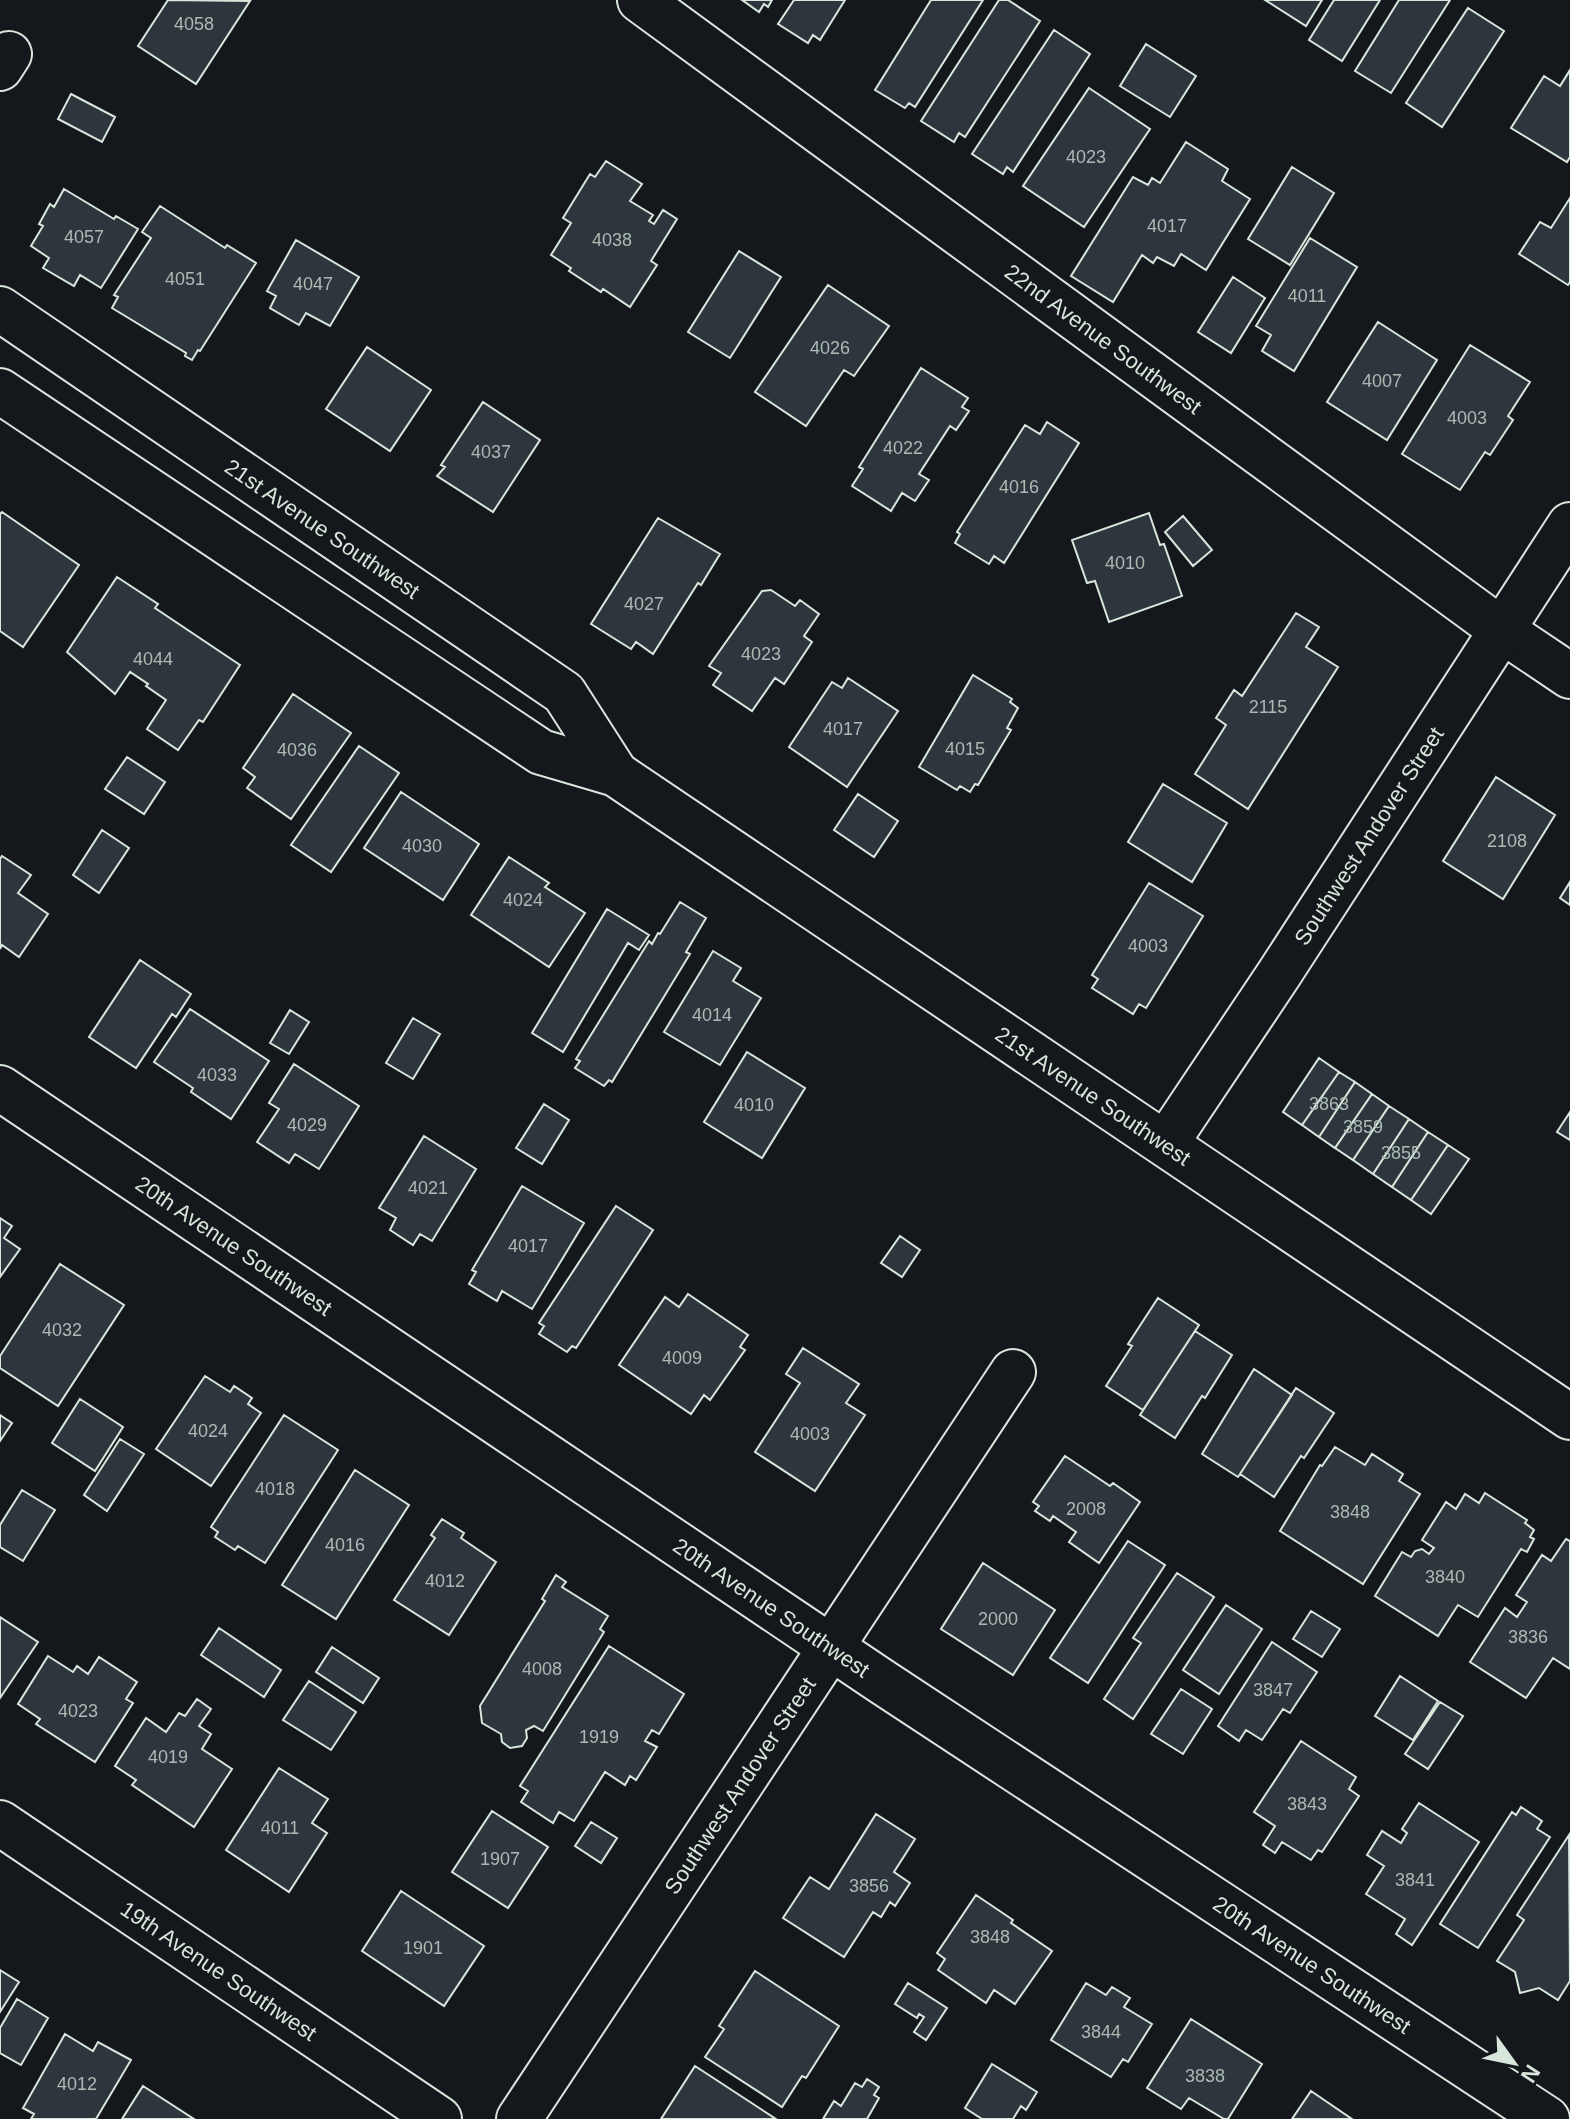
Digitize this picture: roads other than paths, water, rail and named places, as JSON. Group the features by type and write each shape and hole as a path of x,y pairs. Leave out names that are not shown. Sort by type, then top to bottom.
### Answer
{"street":[{"name":"22nd Avenue Southwest","path":"640,0 1503,631 1570,676"},
{"name":"21st Avenue Southwest","path":"0,309 564,693 616,774"},
{"name":"21st Avenue Southwest","path":"0,391 541,752 616,774 1570,1417"},
{"name":"Southwest Andover Street","path":"1166,1143 1570,525"},
{"name":"20th Avenue Southwest","path":"0,1088 830,1646 1547,2119"},
{"name":"Southwest Andover Street","path":"519,2119 1013,1372"},
{"name":"19th Avenue Southwest","path":"0,1823 439,2119"}]}
